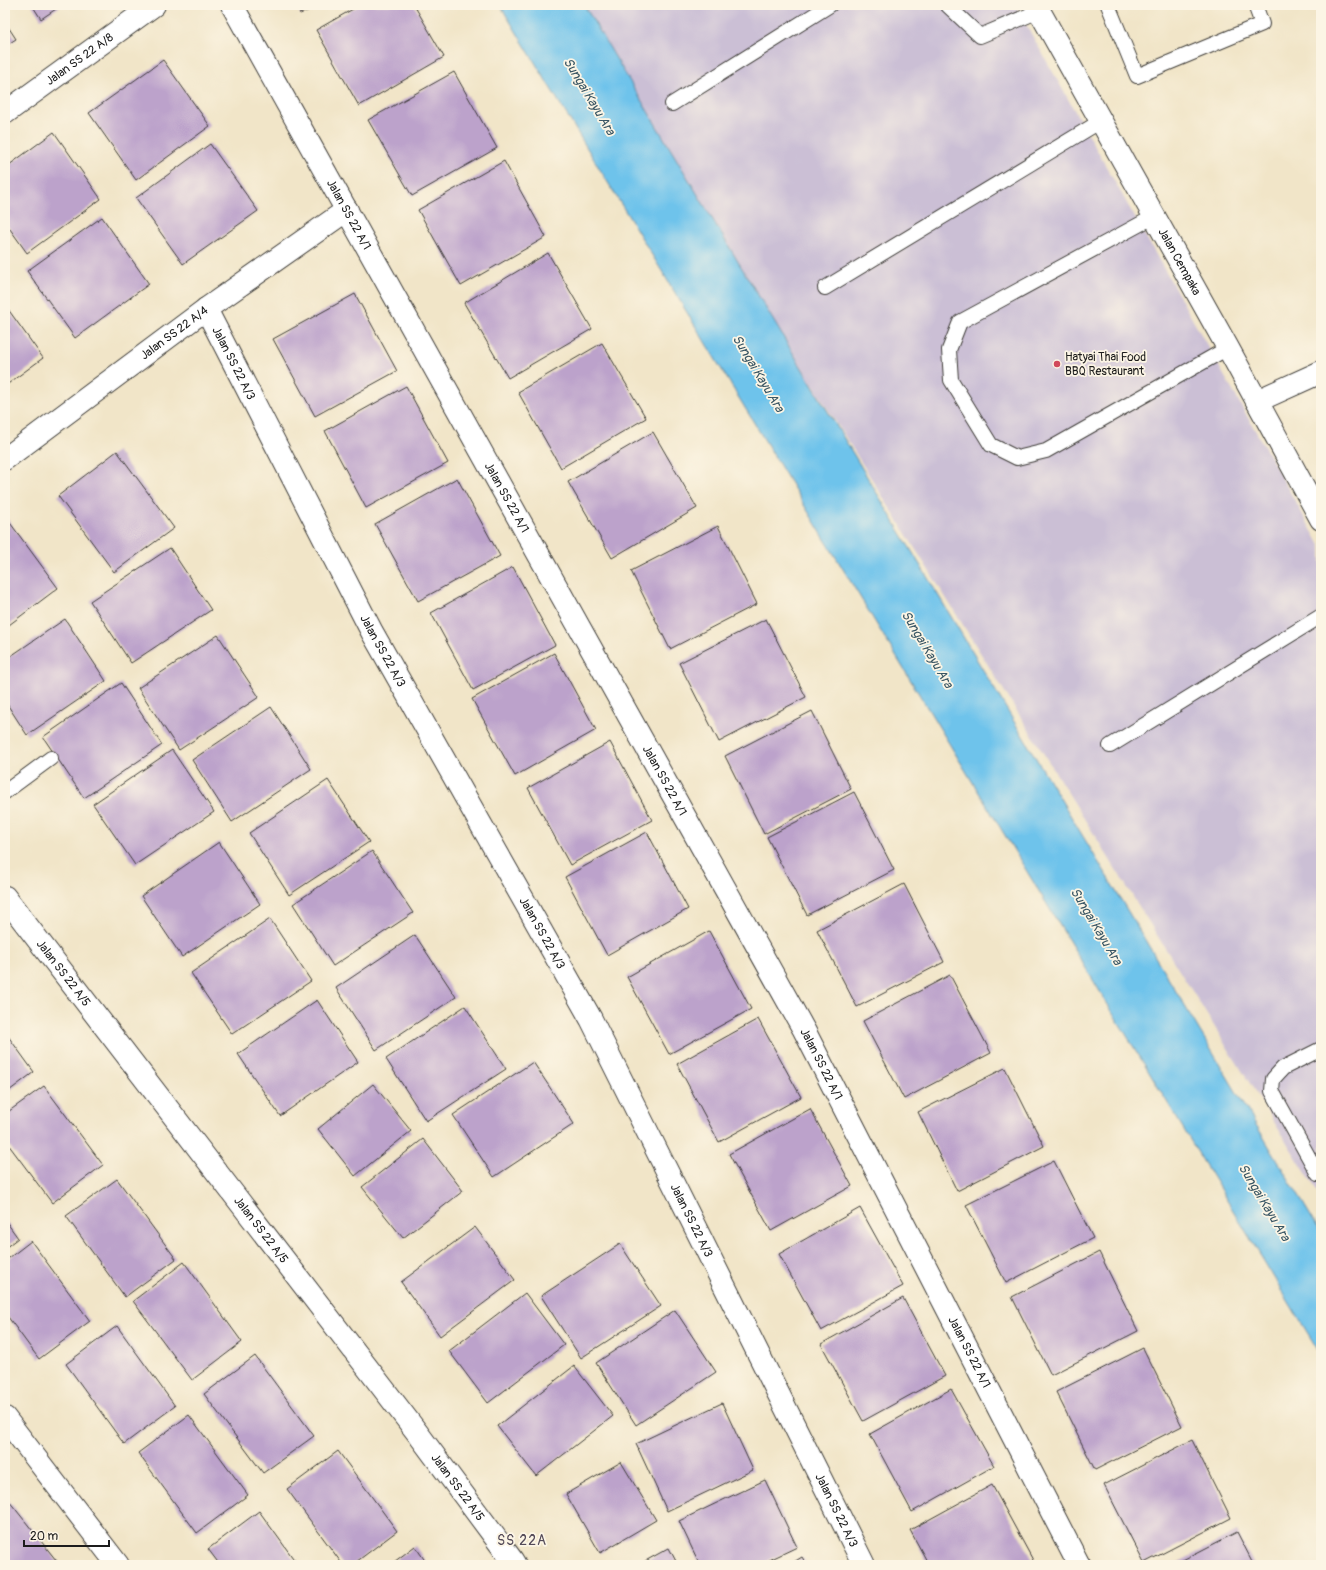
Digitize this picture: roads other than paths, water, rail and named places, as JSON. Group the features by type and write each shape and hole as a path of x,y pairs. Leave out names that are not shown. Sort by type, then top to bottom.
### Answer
{"street":[{"name":"Jalan SS 22 A/8","path":"5,113 154,5"},
{"name":"Jalan SS 22 A/1","path":"232,5 804,1030 1079,1565"},
{"name":"Jalan Cempaka","path":"1037,8 1155,216 1321,519"},
{"name":"Jalan SS 22 A/4","path":"5,459 206,309 347,210"},
{"name":"Jalan SS 22 A/3","path":"206,309 372,632 591,1019 864,1565"},
{"path":"1257,401 1321,372"},
{"name":"Jalan SS 22 A/5","path":"5,897 406,1418 508,1553 515,1565"},
{"path":"5,1418 118,1565"}],"lane":[{"path":"672,104 830,5"},
{"path":"946,5 980,36 1037,8"},
{"path":"1108,5 1137,76 1262,24 1255,5"},
{"path":"825,288 1101,121"},
{"path":"1155,216 960,322 949,350 951,380 991,445 1018,458 1046,450 1228,348"},
{"path":"1110,746 1321,616"},
{"path":"5,792 50,758"},
{"path":"1318,1174 1272,1091 1273,1079 1284,1068 1321,1049"}],"water":[{"name":"Sungai Kayu Ara","path":"500,5 584,5 1321,1233 1321,1355"}],"place":[{"name":"Hatyai Thai Food BBQ Restaurant","path":"1057,364"}],"district":[{"name":"SS 22A","path":"522,1540"}]}
